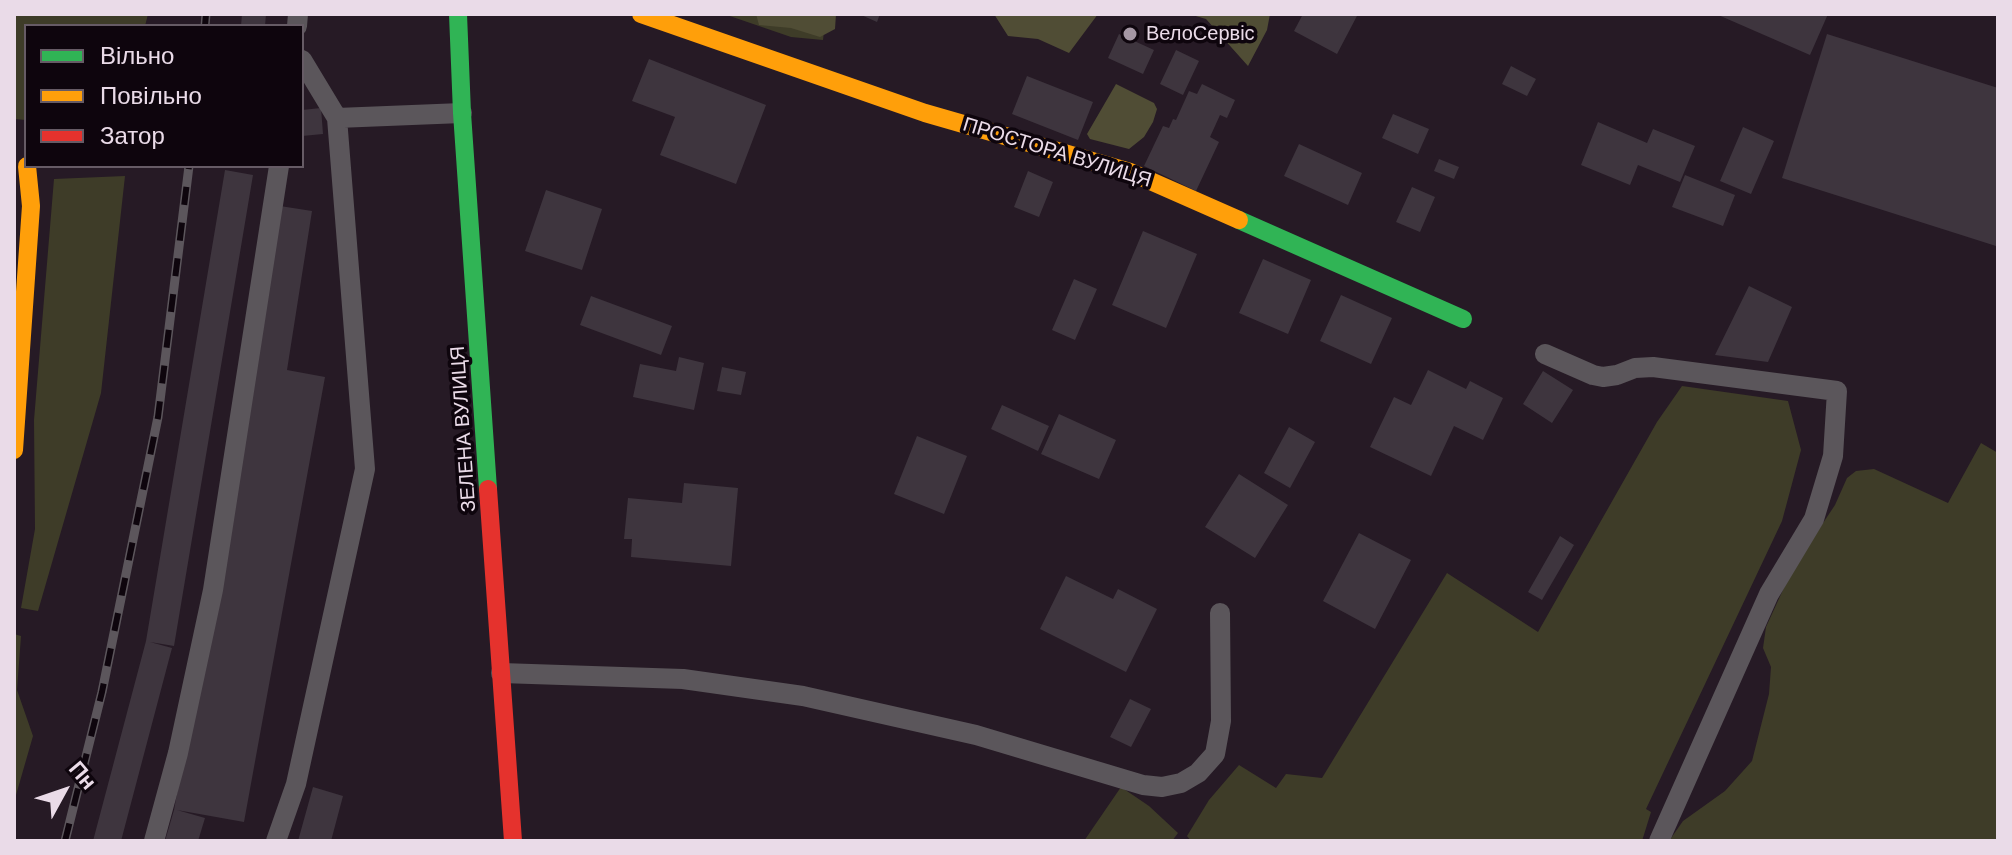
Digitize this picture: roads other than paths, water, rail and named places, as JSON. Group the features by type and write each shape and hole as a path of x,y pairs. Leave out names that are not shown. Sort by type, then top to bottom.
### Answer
{"street":[{"name":"ЗЕЛЕНА ВУЛИЦЯ","path":"458,14 462,113 513,841"},
{"name":"ПРОСТОРА ВУЛИЦЯ","path":"641,14 925,113 1130,172 1463,319"},
{"path":"14,450 31,206 27,168"}],"lane":[{"path":"276,841 296,784 365,469 337,118 304,63"},
{"path":"337,118 462,113"},
{"path":"154,841 178,753 213,590 279,168"},
{"path":"1545,354 1603,377 1635,368 1653,367 1837,391 1833,456 1814,519 1769,594 1659,841"},
{"path":"501,673 683,679 803,696 976,735 1143,785 1162,787 1181,783 1198,773 1215,754 1221,721 1220,613"}],"railway":[{"path":"205,24 206,14"},
{"path":"65,841 102,692 158,417 189,168"}],"place":[{"name":"ВелоСервіс","path":"1130,34"}]}
